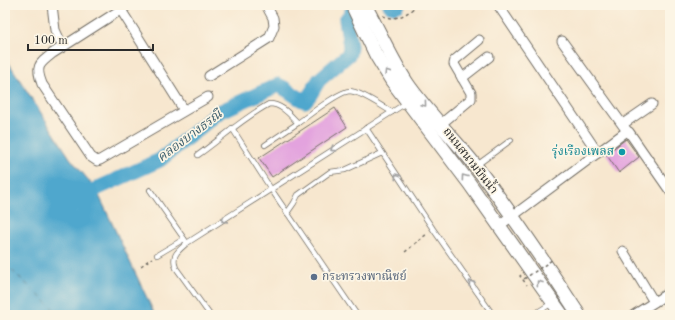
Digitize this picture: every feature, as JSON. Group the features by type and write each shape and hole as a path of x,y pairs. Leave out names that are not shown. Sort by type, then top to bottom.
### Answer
{"main road":[{"name":"ถนนสนามบินน้ำ","path":"363,11 376,55 407,102 455,164 562,315"},
{"name":"ถนนสนามบินน้ำ","path":"363,11 388,49 407,82 475,166 512,216 579,315"}],"street":[{"path":"52,5 55,30 63,47"},
{"path":"209,76 269,38 274,26 273,18 266,5"},
{"path":"498,5 598,153"},
{"path":"184,110 124,7 40,64 38,74 42,84 94,160 97,161 208,97"},
{"path":"441,124 471,99 471,93 454,64 455,60 479,40"},
{"path":"562,41 629,132 670,191"},
{"path":"462,78 488,56"},
{"path":"499,226 598,153 652,104"},
{"path":"623,251 654,302"},
{"path":"634,315 670,294"}],"lane":[{"path":"265,145 341,93 348,91 359,93 392,112"},
{"path":"210,315 176,268 174,262 175,255 179,250 187,243 407,102"},
{"path":"198,155 223,137 232,128 270,104 285,110 298,123"},
{"path":"232,128 287,213 357,315"},
{"path":"366,128 433,229 493,315"},
{"path":"475,166 511,140"},
{"path":"287,213 298,195 330,172 345,170 382,153"},
{"path":"150,190 187,243"},
{"path":"157,255 184,239"},
{"path":"534,315 553,302"}],"path":[{"path":"363,11 393,18 408,12 416,5"},
{"path":"405,252 433,229"},
{"path":"141,266 157,255"},
{"path":"524,279 552,260"}],"water":[{"path":"5,57 70,158 96,189 155,315 5,315"}],"building":[{"path":"335,108 347,127 272,177 259,158"},
{"name":"รุ่งเรืองเพลส","path":"626,139 639,157 619,173 606,154"}],"waterway":[{"name":"คลองบางธรณี","path":"83,205 96,189 160,160 219,112 278,85 305,101 319,80 349,54 350,46 346,20 352,12 361,5"},
{"name":"คลองบางธรณี","path":"390,5 398,5"}],"ferry route":[{"path":"5,264 60,315"}],"place":[{"name":"รุ่งเรืองเพลส","path":"622,152"},
{"name":"กระทรวงพาณิชย์","path":"314,277"}]}
